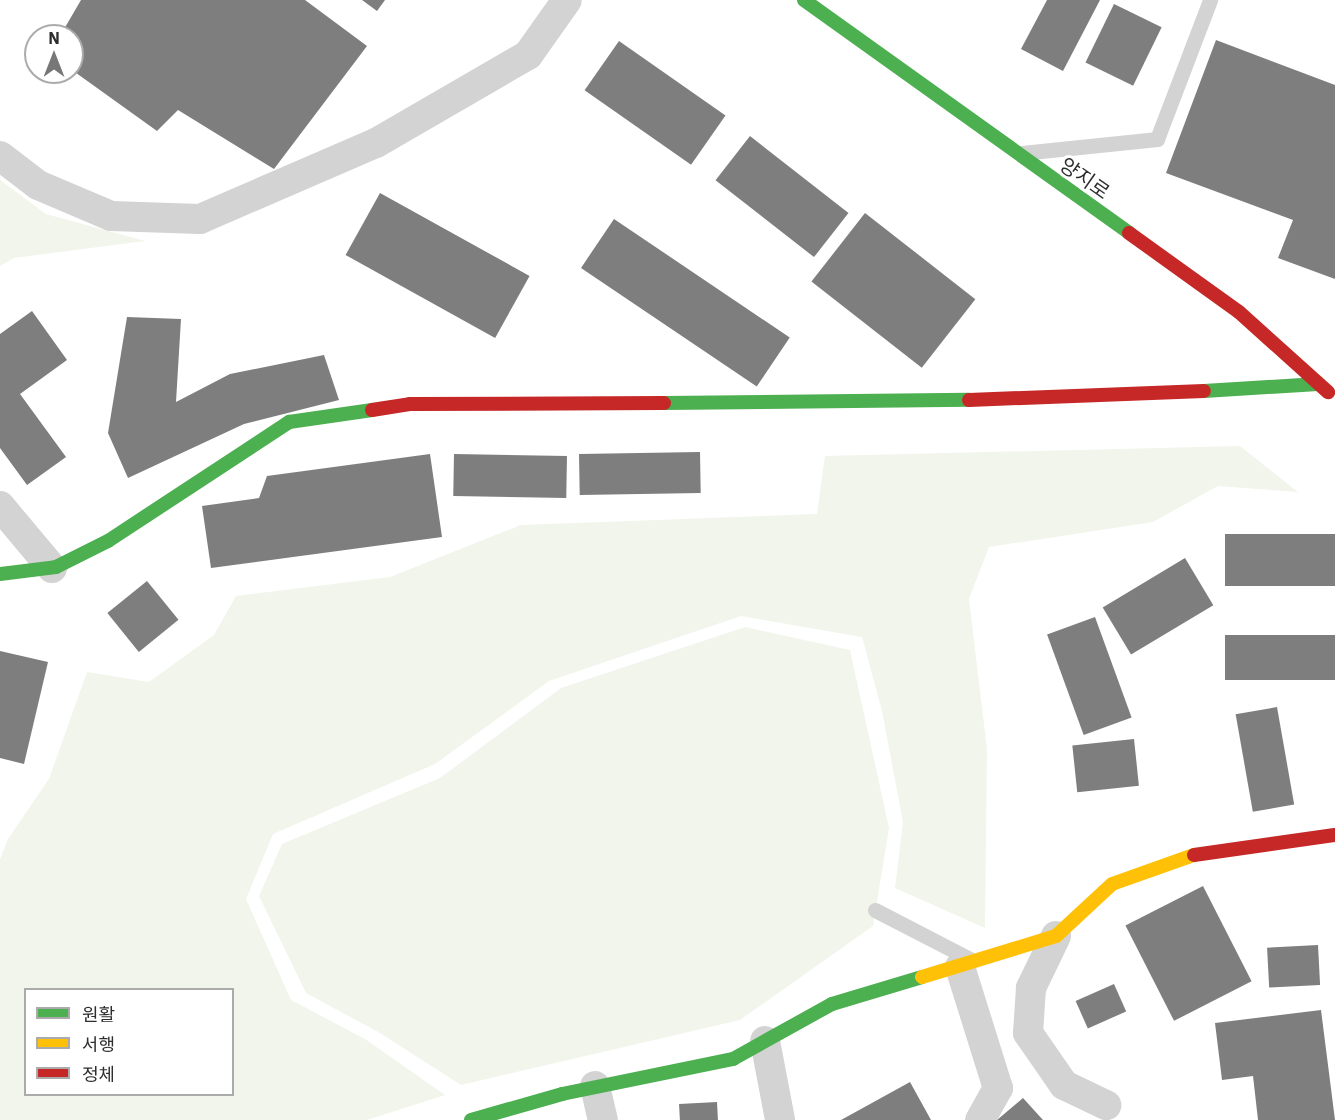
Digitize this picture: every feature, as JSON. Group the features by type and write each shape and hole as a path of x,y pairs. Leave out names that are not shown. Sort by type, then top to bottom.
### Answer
{"street":[{"path":"0,156 38,185 111,216 200,219 376,143 518,61 528,55 567,0"},
{"name":"양지로","path":"804,0 1239,312 1335,398"},
{"path":"818,0 836,23"},
{"path":"0,574 52,568 108,541 179,491 289,422 410,404 836,403 1132,396 1318,384"},
{"path":"0,507 52,568"},
{"path":"1106,1105 1064,1085 1028,1033 1031,988 1056,936 1112,884 1187,855 1335,835"},
{"path":"471,1120 595,1086 733,1059 832,1004 1056,936"},
{"path":"968,964 998,1088 980,1120"},
{"path":"765,1041 780,1120"},
{"path":"595,1086 603,1120"}],"lane":[{"path":"1016,153 1157,138 1210,0"},
{"path":"875,910 968,964"}],"shaded area":[{"path":"0,180 46,214 145,241 14,258 0,266"},
{"path":"1240,446 1298,492 1218,486 1153,522 989,547 969,599 987,749 985,928 895,888 903,822 882,711 862,637 741,616 549,681 435,764 273,834 246,899 291,1000 365,1039 445,1095 367,1120 0,1120 0,859 8,839 49,779 87,672 149,682 214,635 236,596 390,577 521,525 817,514 825,456"},
{"path":"745,627 850,650 889,828 873,926 740,1020 461,1085 380,1033 306,993 259,896 282,844 440,778 561,688"}],"building":[{"path":"81,0 305,0 367,46 274,169 178,110 157,131 84,79 84,24 67,24"},
{"path":"362,0 385,0 377,11"},
{"path":"1047,0 1100,0 1063,71 1021,49"},
{"path":"1114,4 1162,27 1133,86 1086,62"},
{"path":"1216,40 1335,85 1335,279 1278,258 1293,220 1166,173"},
{"path":"619,41 725,116 691,165 585,90"},
{"path":"750,136 849,213 814,257 716,180"},
{"path":"380,193 530,276 495,338 346,255"},
{"path":"865,213 975,299 922,368 811,282"},
{"path":"614,219 790,338 757,386 581,268"},
{"path":"32,311 67,360 20,394 66,457 27,485 0,448 0,334"},
{"path":"127,317 181,319 176,402 230,374 324,355 339,400 244,424 128,478 108,433"},
{"path":"700,452 701,493 580,495 579,454"},
{"path":"430,454 442,537 211,568 202,506 259,498 267,476"},
{"path":"454,454 567,456 566,498 453,496"},
{"path":"1225,534 1335,534 1335,586 1225,586"},
{"path":"1185,558 1213,605 1131,655 1103,607"},
{"path":"147,581 178,620 139,652 107,613"},
{"path":"1095,617 1132,718 1084,735 1047,634"},
{"path":"1225,635 1335,635 1335,680 1225,680"},
{"path":"0,651 48,662 24,764 0,758"},
{"path":"1277,707 1294,804 1253,812 1236,714"},
{"path":"1134,739 1139,786 1077,792 1072,745"},
{"path":"1203,886 1252,981 1174,1021 1125,925"},
{"path":"1318,945 1320,985 1269,988 1267,948"},
{"path":"1114,984 1126,1011 1088,1028 1076,1001"},
{"path":"1321,1010 1335,1120 1258,1120 1253,1076 1222,1080 1215,1023"},
{"path":"910,1082 931,1120 841,1120"},
{"path":"1023,1098 1043,1120 997,1120"},
{"path":"717,1102 718,1120 680,1120 679,1104"}],"traffic: fast":[{"path":"804,0 1129,233"},
{"path":"1204,391 1318,384"},
{"path":"664,403 969,400"},
{"path":"0,574 56,567 108,541 289,422 372,410"},
{"path":"471,1120 562,1094 733,1059 832,1004 922,977"}],"traffic: slow":[{"path":"922,977 1056,936 1112,884 1194,855"}],"traffic: jam":[{"path":"1129,233 1239,312 1328,392"},
{"path":"969,400 1204,391"},
{"path":"372,410 410,404 664,403"},
{"path":"1194,855 1335,835"}]}
